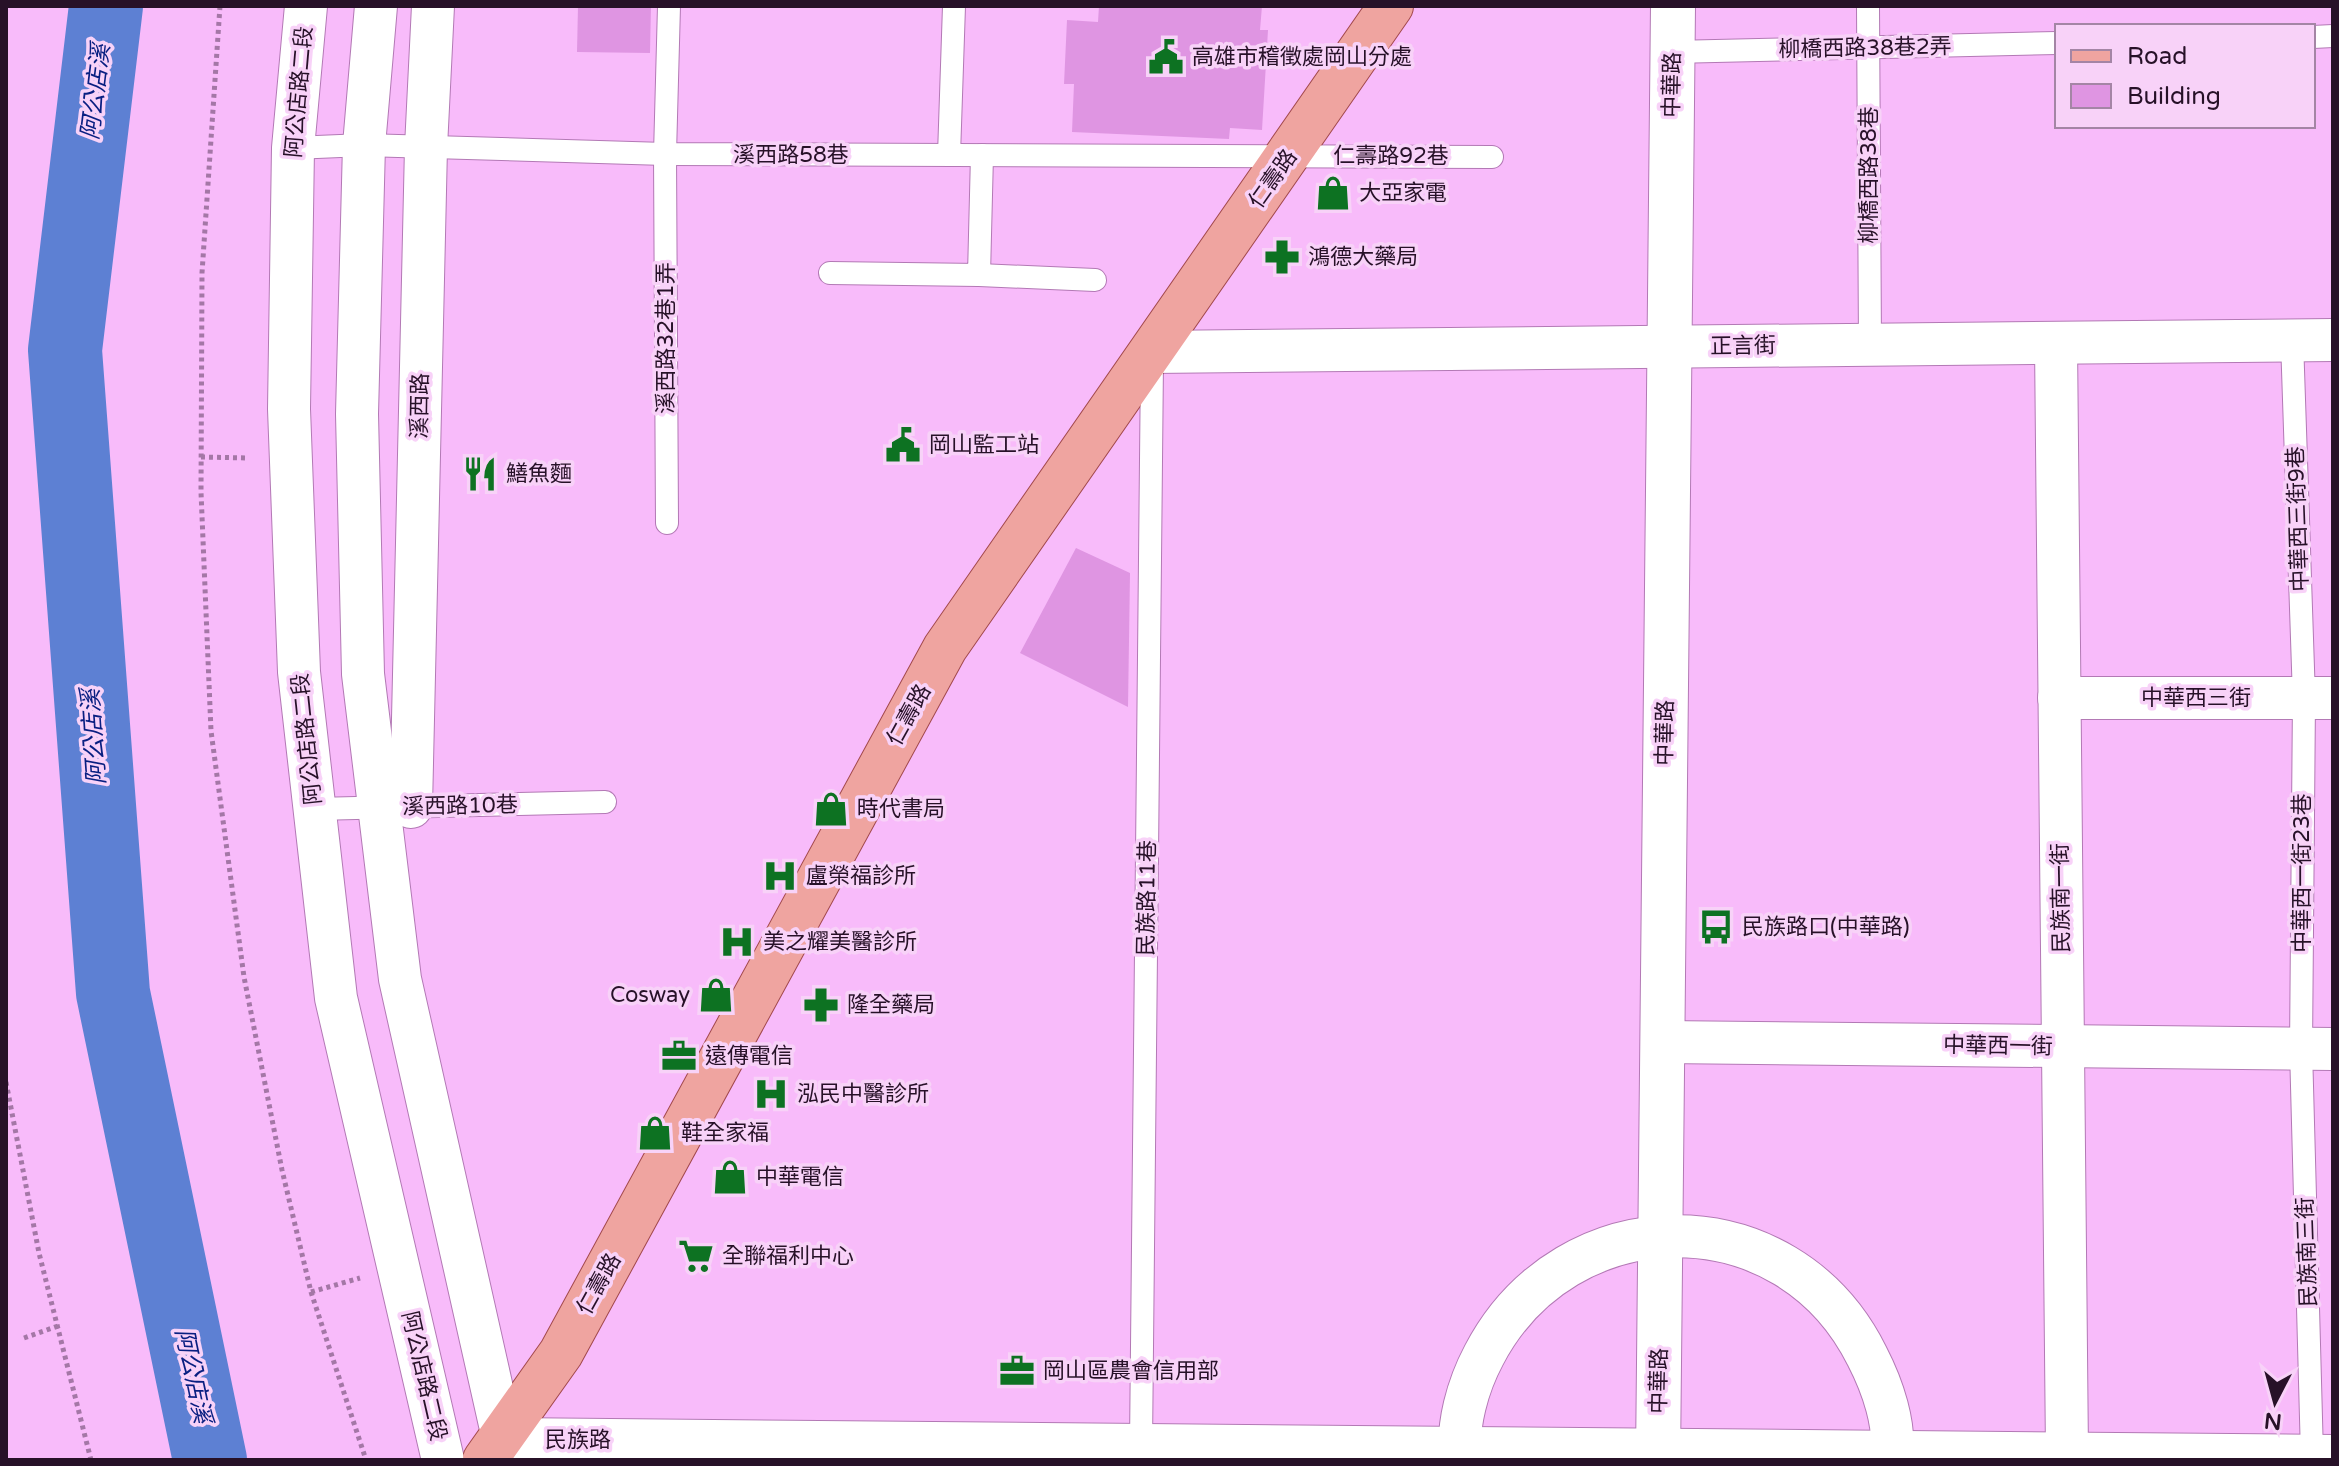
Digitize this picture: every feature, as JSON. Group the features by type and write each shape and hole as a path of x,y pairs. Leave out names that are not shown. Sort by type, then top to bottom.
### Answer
{"main road":[{"name":"仁壽路","path":"499,1453 561,1353 945,648 1391,6"},
{"name":"中華路","path":"1658,1455 1673,6"}],"street":[{"name":"阿公店路二段","path":"306,6 293,148 289,409 299,672 336,998 443,1460"},
{"path":"376,6 364,145 357,414 363,674 394,808 400,979 499,1453"},
{"name":"溪西路","path":"394,808 433,6"},
{"name":"正言街","path":"1152,352 2333,340"},
{"name":"民族南一街","path":"2056,343 2067,1453"},
{"name":"中華西三街","path":"2059,698 2318,698"},
{"name":"中華西一街","path":"1663,1042 2317,1049"},
{"path":"1460,1454 1470,1381 1501,1322 1550,1275 1611,1244 1660,1234 1745,1246 1805,1277 1852,1325 1882,1386 1892,1456"},
{"name":"民族路","path":"499,1453 1164,1450 1460,1454 1892,1456 2067,1453 2154,1457 2323,1456"}],"lane":[{"name":"溪西路32巷1弄","path":"667,523 665,154 669,6"},
{"path":"949,155 954,6"},
{"name":"柳橋西路38巷","path":"1868,6 1870,345"},
{"name":"柳橋西路38巷2弄","path":"1672,52 2055,43"},
{"name":"溪西路58巷","path":"293,148 364,145 665,154 1289,156"},
{"path":"979,275 982,155"},
{"name":"仁壽路92巷","path":"1289,156 1492,157"},
{"path":"830,273 1095,280"},
{"name":"中華西三街9巷","path":"2292,340 2318,698"},
{"name":"民族路11巷","path":"1152,352 1164,1450"},
{"name":"中華西一街23巷","path":"2317,1049 2318,698"},
{"name":"溪西路10巷","path":"315,809 605,802"},
{"name":"民族南三街","path":"2317,1049 2323,1456"}],"path":[{"path":"220,6 202,273 201,492 211,731 244,977 282,1170 311,1292 366,1460"},
{"path":"6,1082 39,1253 91,1460"},
{"path":"24,1338 58,1326"}],"building":[{"path":"578,6 651,6 650,53 577,52"},
{"name":"高雄市稽徵處岡山分處","path":"1099,6 1262,6 1260,30 1268,30 1262,130 1230,128 1229,139 1072,132 1074,84 1064,84 1067,20 1098,22"},
{"path":"1076,548 1130,573 1128,707 1020,653"}],"waterway":[{"name":"阿公店溪","path":"106,6 65,350 113,993 210,1460"}],"place":[{"name":"高雄市稽徵處岡山分處","path":"1166,57"},
{"name":"大亞家電","path":"1333,193"},
{"name":"鴻德大藥局","path":"1282,257"},
{"name":"岡山監工站","path":"903,445"},
{"name":"鱔魚麵","path":"480,474"},
{"name":"時代書局","path":"831,809"},
{"name":"盧榮福診所","path":"780,876"},
{"name":"民族路口(中華路)","path":"1716,927"},
{"name":"美之耀美醫診所","path":"737,942"},
{"name":"Cosway","path":"716,995"},
{"name":"隆全藥局","path":"821,1005"},
{"name":"遠傳電信","path":"679,1056"},
{"name":"泓民中醫診所","path":"771,1094"},
{"name":"鞋全家福","path":"655,1133"},
{"name":"中華電信","path":"730,1177"},
{"name":"全聯福利中心","path":"696,1256"},
{"name":"岡山區農會信用部","path":"1017,1371"}]}
